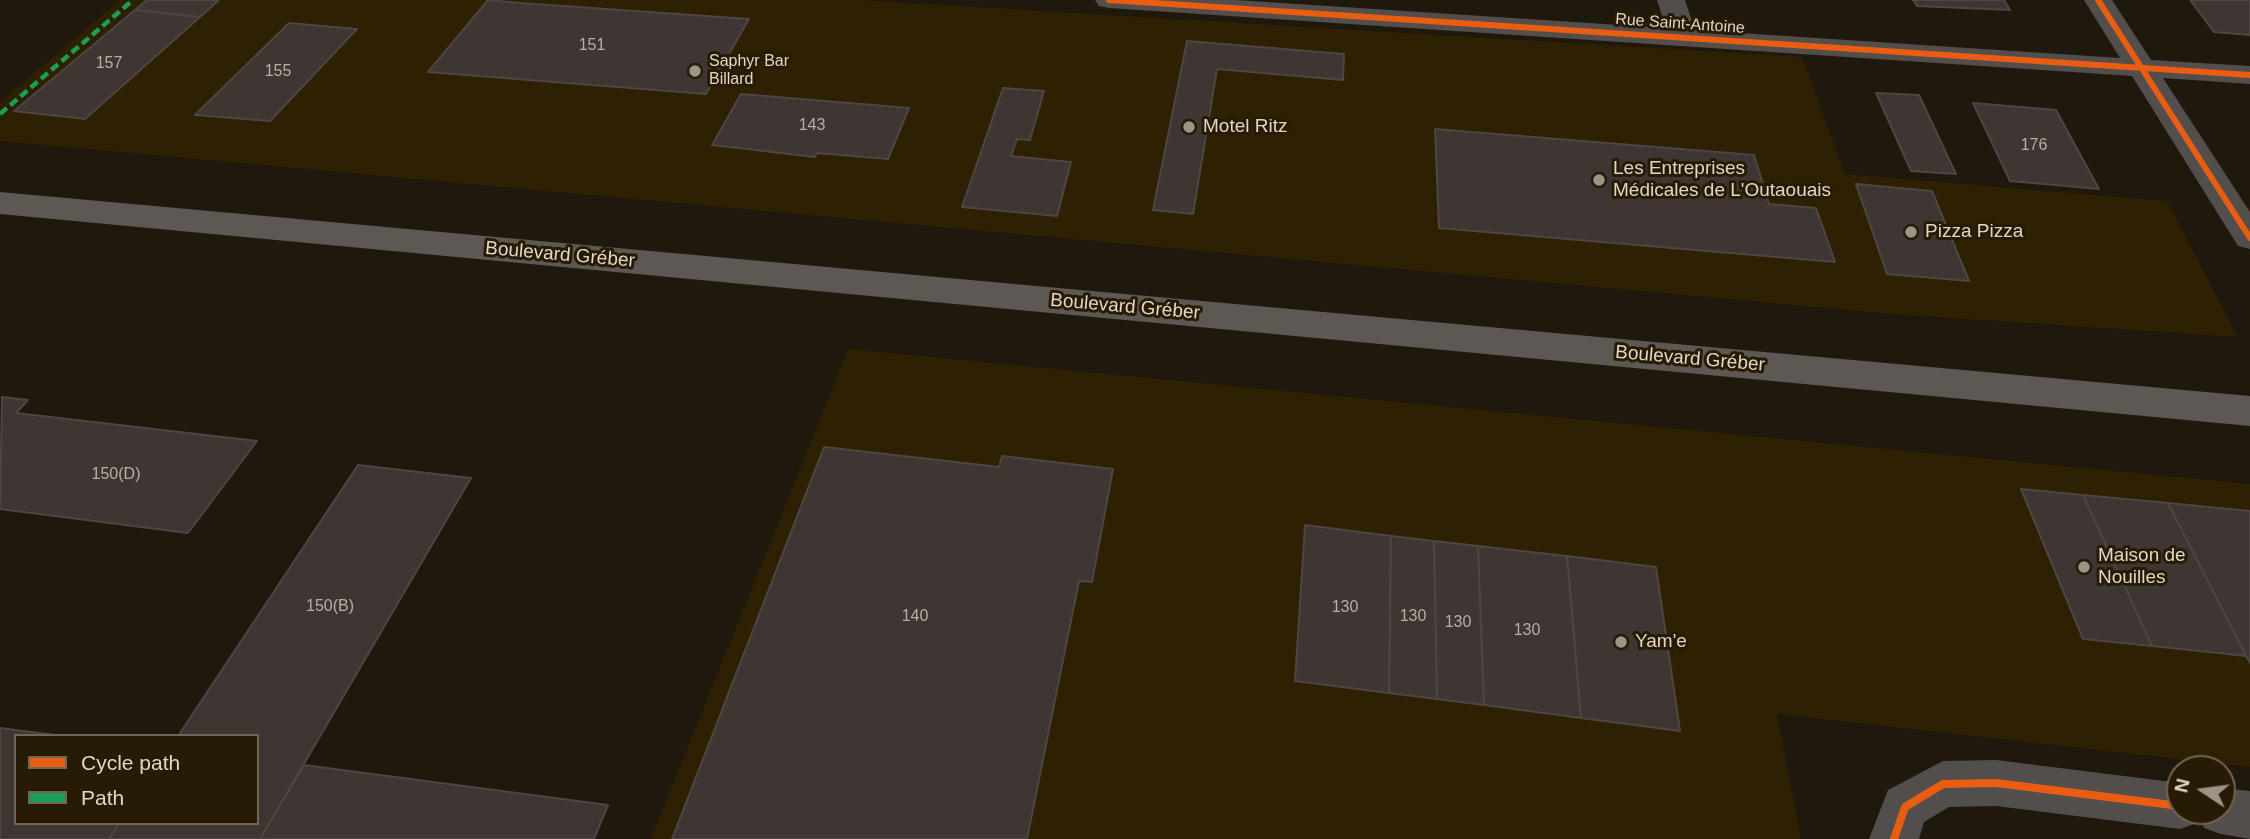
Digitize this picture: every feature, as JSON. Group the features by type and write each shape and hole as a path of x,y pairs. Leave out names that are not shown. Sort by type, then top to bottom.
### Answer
{"main road":[{"name":"Boulevard Gréber","path":"0,204 2250,411"}],"street":[{"name":"Rue Saint-Antoine","path":"1109,0 2250,75"},
{"path":"1671,0 1682,38"},
{"path":"2098,0 2250,238"},
{"path":"1894,839 1905,807 1943,784 1996,783 2166,804"}],"shaded area":[{"path":"120,0 860,0 1802,57 1845,174 2167,201 2238,337 1892,314 0,141 0,102"},
{"path":"848,349 2250,484 2250,767 2236,765 2236,755 2166,755 2166,758 1777,714 1801,839 651,839"}],"building":[{"path":"147,0 219,0 200,17 135,10"},
{"path":"488,0 749,19 706,94 428,72"},
{"path":"1913,0 2004,0 2010,10 1917,6"},
{"path":"2190,0 2250,0 2250,35 2214,32"},
{"path":"135,10 200,17 85,119 14,111"},
{"path":"289,23 357,29 270,121 195,115"},
{"name":"Motel Ritz","path":"1187,41 1344,54 1343,80 1217,69 1193,214 1153,210"},
{"path":"1003,88 1044,91 1030,140 1017,139 1011,156 1071,162 1057,216 962,207"},
{"path":"1876,93 1919,95 1956,174 1911,171"},
{"path":"741,94 909,108 888,159 817,153 815,157 712,145"},
{"path":"1973,103 2056,110 2099,189 2010,181"},
{"name":"Les Entreprises Médicales de L'Outaouais","path":"1435,129 1754,155 1769,204 1816,208 1835,262 1439,228"},
{"name":"Pizza Pizza","path":"1856,184 1932,191 1969,281 1887,274"},
{"path":"2,397 28,400 16,413 257,441 188,533 0,509"},
{"path":"824,447 999,467 1002,456 1113,469 1092,582 1079,581 1027,839 672,839"},
{"path":"358,465 471,478 260,839 109,839 119,825 259,825 259,734 179,734"},
{"name":"Maison de Nouilles","path":"2021,489 2083,495 2152,646 2083,639"},
{"path":"2083,495 2168,503 2246,656 2152,646"},
{"path":"2168,503 2250,511 2250,663 2246,656"},
{"path":"1305,525 1391,536 1389,693 1295,681"},
{"path":"1391,536 1434,541 1437,699 1389,693"},
{"path":"1434,541 1478,546 1484,705 1437,699"},
{"path":"1478,546 1567,556 1581,718 1484,705"},
{"name":"Yam'e","path":"1567,556 1656,567 1680,731 1581,718"},
{"path":"0,728 47,734 14,734 14,825 119,825 109,839 0,839"},
{"path":"304,765 608,805 594,839 260,839"}],"marked path":[{"path":"0,114 133,0"}],"cycle path":[{"path":"1109,0 2250,75"},
{"path":"2098,0 2250,238"},
{"path":"1894,839 1905,807 1943,784 1996,783 2166,804"}],"place":[{"name":"Saphyr Bar Billard","path":"695,71"},
{"name":"Motel Ritz","path":"1189,127"},
{"name":"Les Entreprises Médicales de L'Outaouais","path":"1599,180"},
{"name":"Pizza Pizza","path":"1911,232"},
{"name":"Maison de Nouilles","path":"2084,567"},
{"name":"Yam'e","path":"1621,642"}]}
